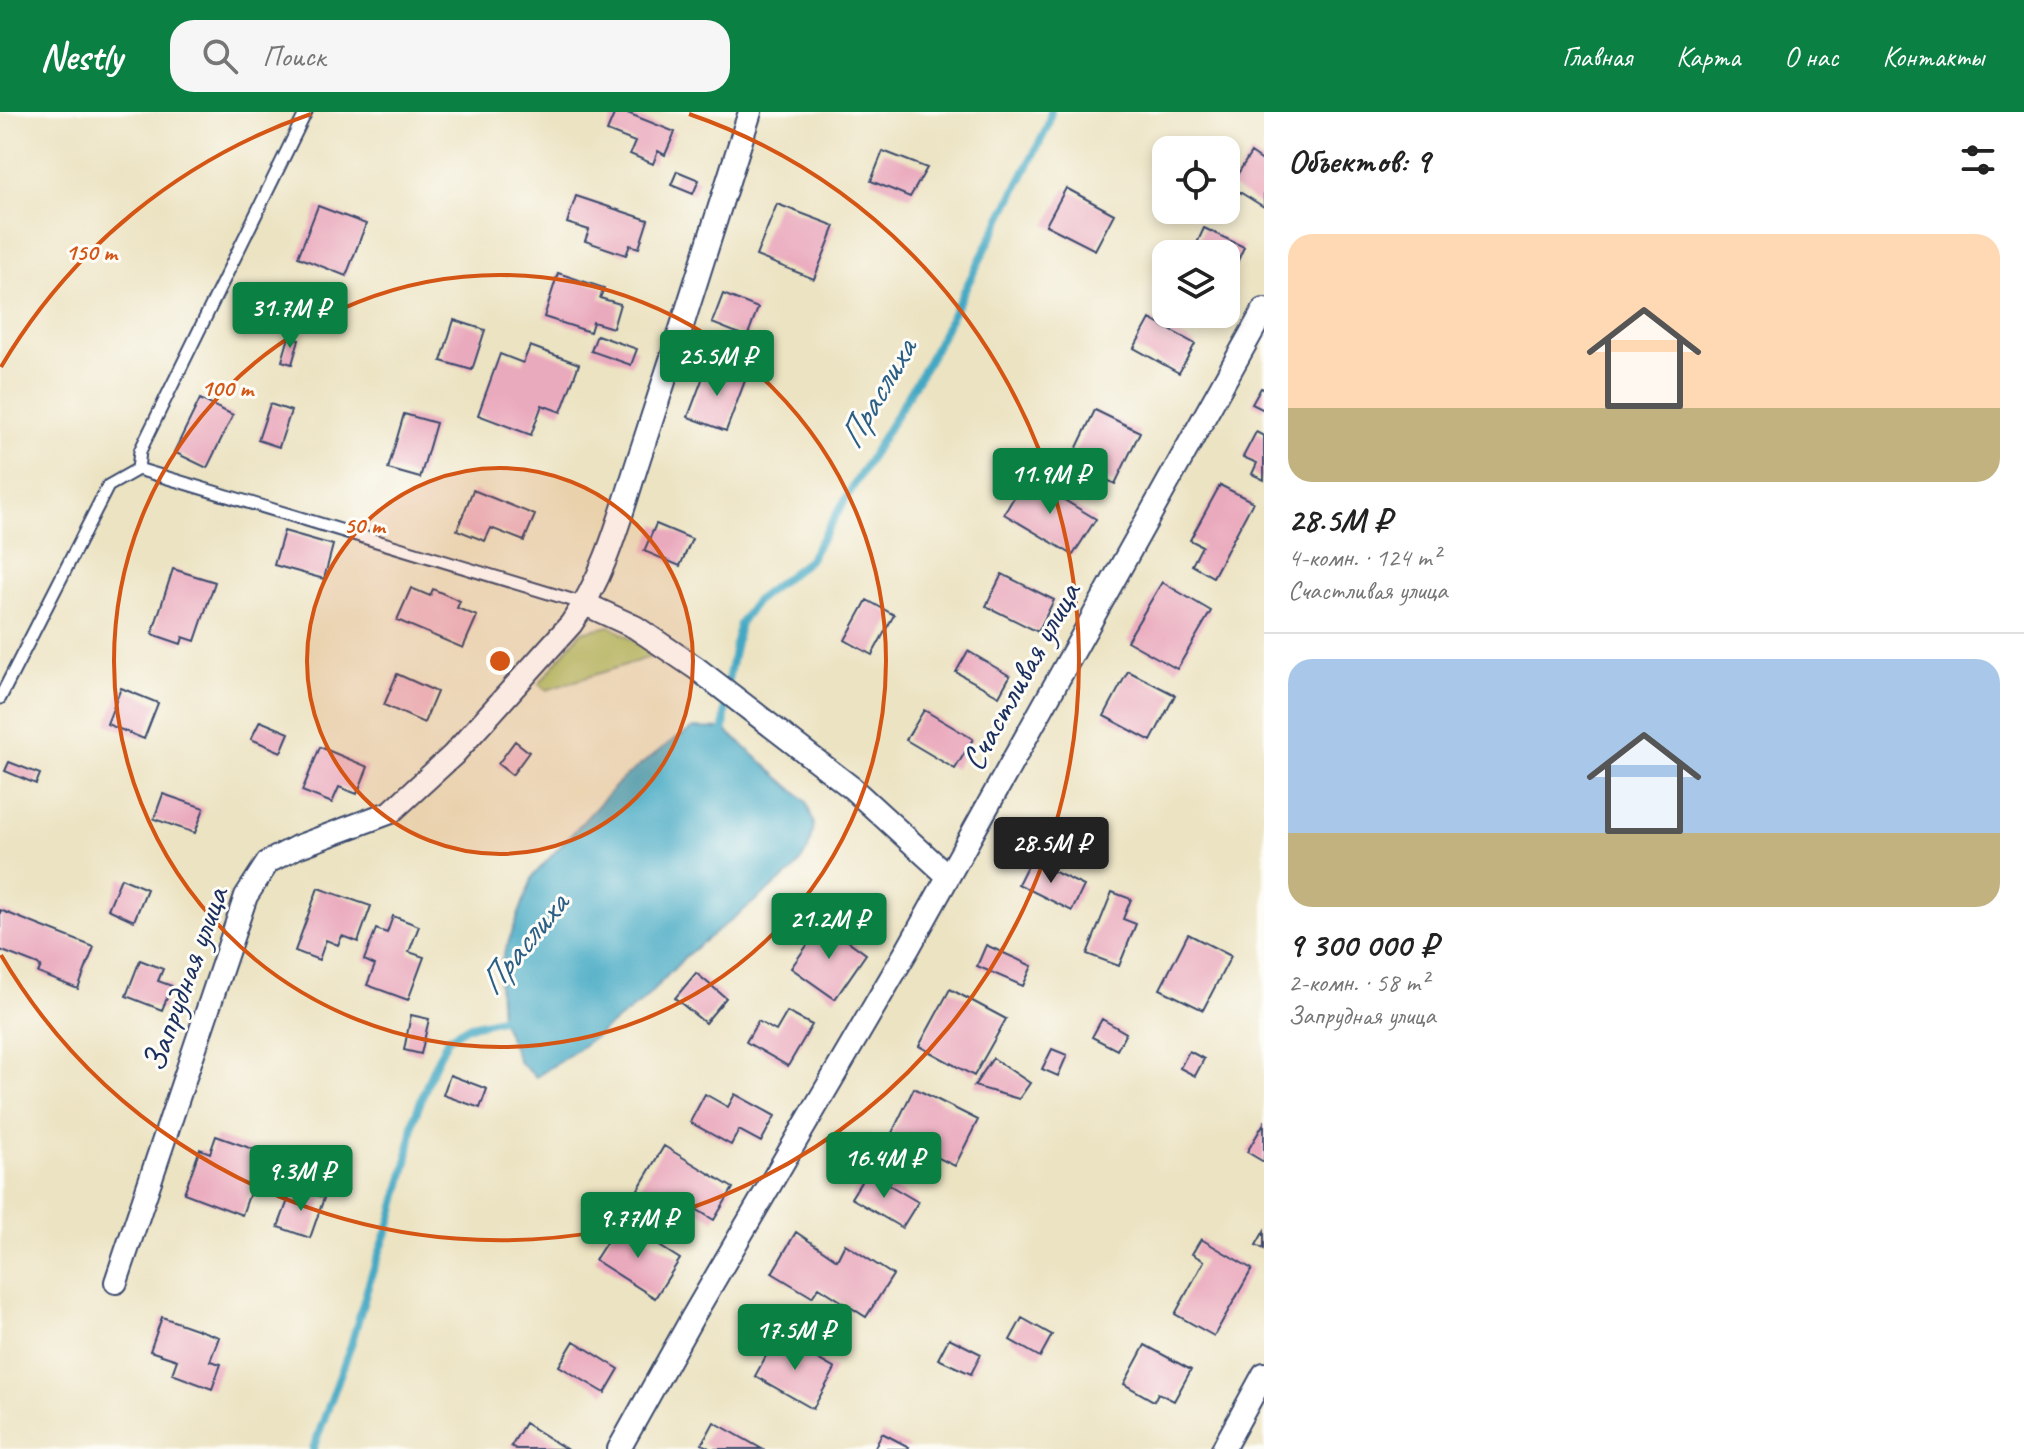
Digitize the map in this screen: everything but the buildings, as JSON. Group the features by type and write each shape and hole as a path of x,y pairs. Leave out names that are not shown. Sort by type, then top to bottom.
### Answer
{"street":[{"name":"Запрудная улица","path":"116,1282 246,896 268,862 297,847 391,812 453,755 571,624 585,604 601,571 750,112"},
{"name":"Счастливая улица","path":"619,1449 909,947 1264,310"},
{"path":"585,604 635,627 696,668 852,788 948,876"},
{"path":"1223,1449 1264,1374"}],"lane":[{"path":"138,469 140,451 306,112"},
{"path":"0,698 108,486 138,469 585,604"}],"green space":[{"path":"610,626 657,655 547,690 539,684 581,632"}],"water":[{"path":"694,728 724,729 806,801 814,824 808,850 794,870 687,955 642,1002 536,1077 519,1062 501,1019 498,970 533,876 622,779"}],"waterway":[{"name":"Праслиха","path":"728,680 740,623 757,600 809,560 927,364 1047,128 1051,112"},
{"name":"Праслиха","path":"719,735 724,729 726,701"},
{"name":"Праслиха","path":"313,1449 391,1221 407,1162 414,1119 432,1071 448,1038 467,1027 501,1019 506,1012"}]}
